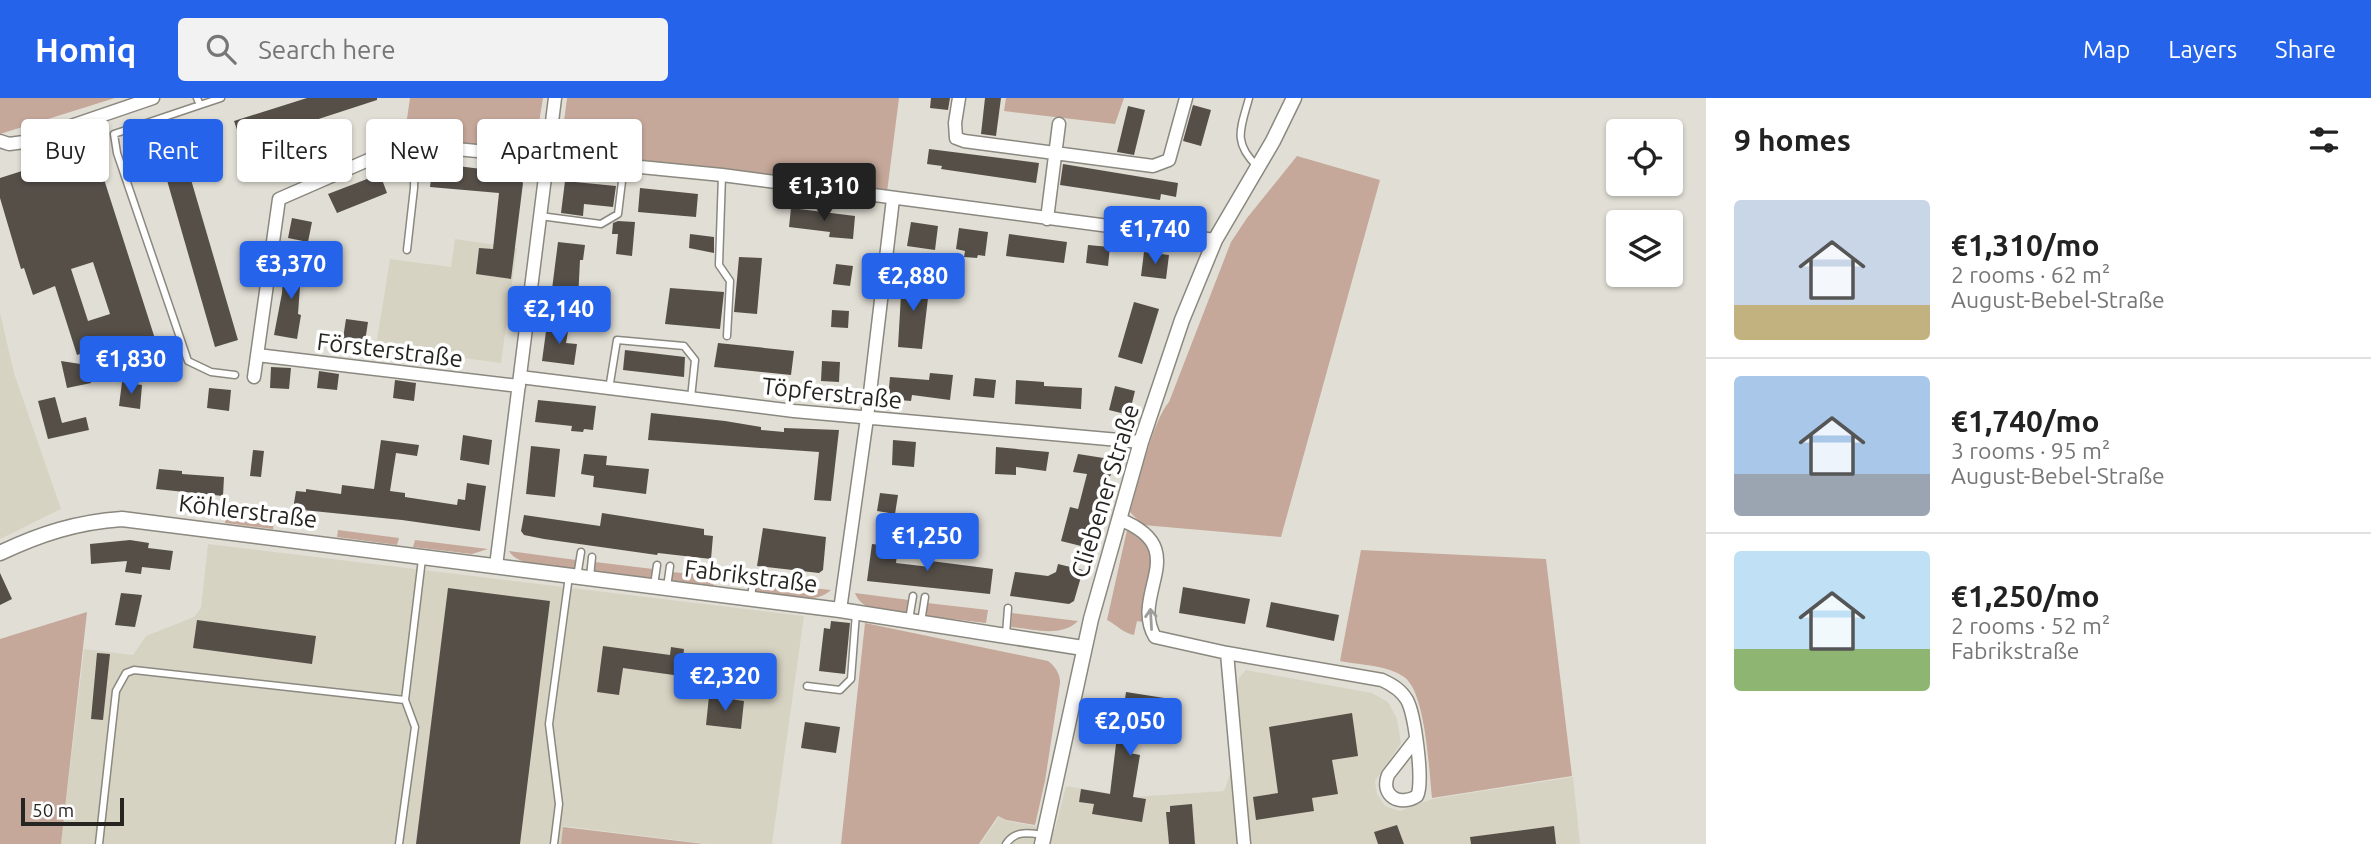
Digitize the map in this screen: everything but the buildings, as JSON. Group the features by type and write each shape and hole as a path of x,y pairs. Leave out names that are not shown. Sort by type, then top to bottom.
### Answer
{"street":[{"path":"0,141 9,144 24,142 153,98"},
{"path":"552,119 555,98"},
{"path":"959,98 955,123 956,138 964,141 1153,166 1169,160 1186,98"},
{"name":"Cliebener Straße","path":"1042,839 1083,648 1141,442 1182,320 1215,240 1294,98"},
{"path":"1046,219 1059,124"},
{"path":"254,377 279,200 366,161"},
{"path":"642,167 1215,240"},
{"path":"496,566 544,182"},
{"path":"840,610 893,199"},
{"name":"Försterstraße","path":"257,355 519,382"},
{"name":"Töpferstraße","path":"519,382 609,389 866,418 1141,442"},
{"name":"Köhlerstraße","path":"0,554 62,527 122,519 496,566"},
{"path":"1119,519 1138,526 1157,551 1150,606 1150,629 1155,637 1227,653 1382,680 1393,685 1407,699 1413,716 1416,739 1420,792 1408,802 1399,801 1387,792 1385,782 1416,739"},
{"name":"Fabrikstraße","path":"496,566 840,610 1083,648"},
{"path":"1227,653 1244,844"}],"lane":[{"path":"221,98 198,102 114,134 117,153 188,361 211,372 235,375"},
{"path":"1249,98 1240,131 1240,144 1245,155 1258,166"},
{"path":"722,175 719,265 730,281 727,336"},
{"path":"407,250 414,182"},
{"path":"540,216 601,224 618,214 622,182"},
{"path":"609,389 617,340 684,346 695,360 691,398"},
{"path":"554,844 559,804 549,724 579,577 581,552"},
{"path":"399,844 415,727 405,700 423,557"},
{"path":"579,577 592,557"},
{"path":"657,565 660,588"},
{"path":"660,588 670,566"},
{"path":"751,599 754,576"},
{"path":"912,596 915,621"},
{"path":"915,621 925,597"},
{"path":"1006,635 1009,608"},
{"path":"807,686 840,690 850,679 856,613"},
{"path":"99,844 116,691 126,673 134,670 405,700"},
{"path":"1006,844 1009,839 1023,832 1042,839"}],"shaded area":[{"path":"0,98 115,98 48,119 21,119 21,127 0,134"},
{"path":"410,98 543,98 540,119 477,119 477,146 463,144 463,119 407,119"},
{"path":"567,98 899,98 887,192 642,163 642,119 564,119"},
{"path":"1006,98 1124,98 1115,124 1004,111"},
{"path":"1297,156 1380,180 1281,537 1143,525 1130,512 1146,454 1231,242"},
{"path":"455,239 517,248 501,363 376,346 390,259 451,267"},
{"path":"0,313 14,373 61,509 0,539"},
{"path":"226,516 274,521 273,529 225,523"},
{"path":"338,530 399,538 397,545 337,537"},
{"path":"1127,530 1148,545 1151,555 1149,590 1142,622 1137,621 1134,635 1107,620"},
{"path":"415,540 488,549 472,554 413,547"},
{"path":"208,544 804,616 772,844 708,844 563,826 561,844 61,844 84,649 133,655 146,636 194,617 201,608"},
{"path":"1361,550 1546,559 1572,776 1432,798 1422,715 1411,685 1404,677 1390,670 1340,661"},
{"path":"509,551 576,560 575,570 529,563 513,556"},
{"path":"595,562 653,569 652,579 594,572"},
{"path":"672,572 714,576 713,587 671,582"},
{"path":"757,582 831,590 815,598 794,598 755,592"},
{"path":"855,593 909,600 907,613 870,607"},
{"path":"927,603 988,610 986,623 926,616"},
{"path":"87,612 61,844 0,844 0,639"},
{"path":"1012,613 1078,621 1055,631 1011,627"},
{"path":"865,623 1048,661 1053,666 1060,683 1045,781 1035,825 998,816 979,844 841,844"},
{"path":"1246,670 1372,693 1388,702 1397,719 1401,743 1375,781 1377,794 1385,806 1400,811 1432,799 1573,777 1580,844 980,844 999,817 1006,821 1055,829 1066,786 1133,797 1224,791 1241,744 1237,691 1239,678"},
{"path":"563,827 704,844 561,844"}]}
